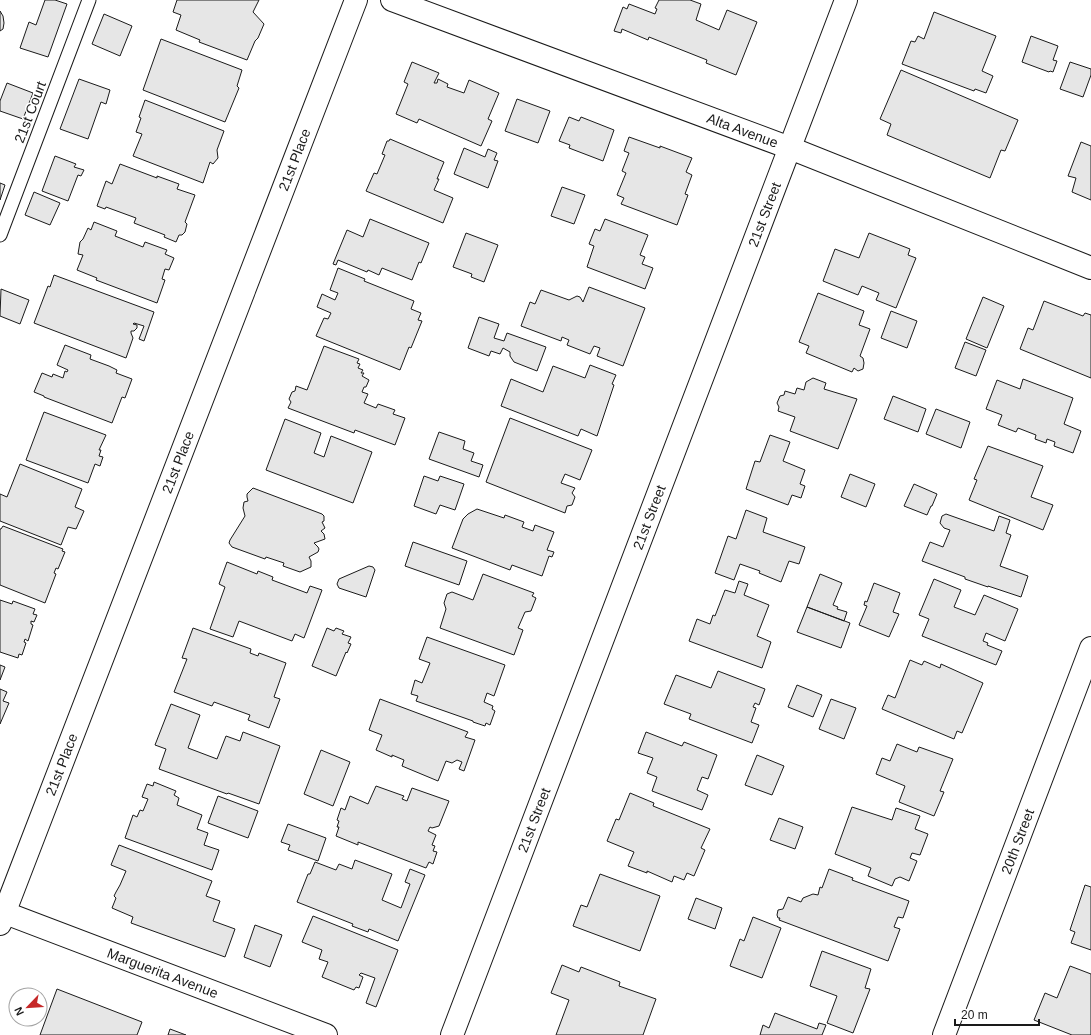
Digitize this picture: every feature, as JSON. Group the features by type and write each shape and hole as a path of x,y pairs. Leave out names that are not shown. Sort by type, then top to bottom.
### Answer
{"street":[{"name":"21st Place","path":"1,916 356,0"},
{"name":"Alta Avenue","path":"392,0 790,148 1091,268"},
{"name":"21st Street","path":"452,1035 846,0"},
{"name":"20th Street","path":"944,1035 1091,648"},
{"name":"Marguerita Avenue","path":"1,916 326,1035"}],"lane":[{"name":"21st Court","path":"0,235 89,0"}],"building":[{"path":"45,0 55,0 67,4 48,57 20,48 29,22 36,25"},
{"path":"177,0 259,0 253,12 264,24 247,60 199,42 200,40 176,30 181,15 173,12"},
{"path":"659,0 690,0 701,4 696,20 719,30 727,10 757,22 736,75 706,63 707,60 649,37 648,40 622,29 621,33 614,31 623,7 627,9 629,4 655,14 657,9 655,8"},
{"path":"0,11 3,16 4,23 3,29 0,31"},
{"path":"934,12 996,36 982,71 993,76 986,93 975,89 974,91 902,64 911,41 915,42 918,36 924,39"},
{"path":"104,14 132,26 120,56 92,44"},
{"path":"1031,36 1058,46 1053,60 1057,61 1053,72 1049,72 1022,62"},
{"path":"161,39 242,70 237,86 239,88 225,122 143,90"},
{"path":"412,62 439,73 434,83 437,83 438,79 448,84 447,87 464,93 469,80 499,93 488,119 492,121 481,146 419,119 417,123 396,114 408,84 404,82"},
{"path":"1070,62 1091,69 1091,75 1083,97 1060,89"},
{"path":"901,70 1018,120 1005,151 1001,150 990,178 887,135 891,124 880,119"},
{"path":"79,79 110,90 106,104 101,102 88,139 60,129"},
{"path":"7,83 33,93 23,119 0,111 0,101"},
{"path":"517,99 550,111 538,143 505,131"},
{"path":"145,100 224,131 217,150 218,158 213,164 210,162 203,183 133,156 142,134 136,132"},
{"path":"569,117 579,121 581,117 614,130 603,161 569,148 570,145 559,141"},
{"path":"629,137 660,148 660,146 692,158 686,172 692,175 685,194 688,195 677,225 621,204 624,198 617,195 626,173 622,171 629,153 624,151"},
{"path":"390,139 444,162 434,190 453,198 443,223 366,191 374,173 377,174 385,155 382,154 387,141"},
{"path":"1081,142 1091,146 1091,200 1072,192 1076,178 1068,176"},
{"path":"464,148 485,157 488,149 497,153 494,160 498,161 488,188 454,174"},
{"path":"55,156 76,164 74,167 84,170 81,176 78,175 68,201 42,191"},
{"path":"120,164 157,178 157,176 179,184 177,189 195,195 185,222 187,224 185,232 182,235 179,235 176,242 164,237 165,235 134,223 136,218 106,207 105,209 97,206 106,181 112,184"},
{"path":"0,183 5,185 0,200"},
{"path":"562,187 585,195 574,224 551,216"},
{"path":"34,192 60,203 50,225 25,215"},
{"path":"370,219 429,243 412,280 382,268 379,275 368,270 367,272 338,260 336,265 333,264 347,230 363,237"},
{"path":"605,219 648,235 640,255 645,257 642,264 653,268 645,289 587,267 594,246 589,244 595,229 600,231"},
{"path":"94,222 117,231 115,236 143,247 145,242 167,250 165,254 174,258 169,270 165,269 162,279 165,280 157,303 96,280 97,278 77,270 83,255 78,254 80,242 88,228 91,230"},
{"path":"466,233 498,245 484,282 471,277 472,274 453,267"},
{"path":"869,233 910,249 908,255 916,258 896,308 876,300 879,293 862,286 858,295 823,281 835,249 859,258"},
{"path":"338,268 365,279 364,281 414,301 411,309 421,313 418,320 422,321 411,348 409,347 400,370 316,336 324,318 328,319 331,313 317,307 322,294 335,300 338,293 330,290"},
{"path":"54,275 154,312 144,341 139,339 144,326 134,323 133,324 137,325 137,328 134,331 131,331 133,338 126,358 34,323 48,286 50,287"},
{"path":"589,287 645,308 623,366 597,356 600,348 594,346 590,354 567,345 569,340 562,337 561,341 521,326 530,302 535,304 541,290 569,300 577,296 580,297 583,302"},
{"path":"1,289 29,300 20,324 0,316"},
{"path":"818,293 864,311 859,325 870,329 860,356 863,358 863,369 858,371 854,368 852,372 806,353 809,346 799,342"},
{"path":"983,297 1004,306 987,348 966,339"},
{"path":"1044,301 1083,316 1085,313 1091,315 1091,378 1020,349 1028,328 1033,330"},
{"path":"891,311 917,321 907,348 881,338"},
{"path":"479,317 499,324 494,338 504,341 507,333 546,347 537,371 514,362 510,356 510,352 503,348 500,354 491,351 489,356 468,348"},
{"path":"965,342 986,350 976,376 955,368"},
{"path":"65,345 91,355 90,359 109,366 117,370 116,373 132,379 125,398 122,397 112,423 34,392 42,373 52,377 53,374 63,378 65,371 67,372 68,370 57,365"},
{"path":"324,346 359,359 357,363 360,364 358,368 363,370 361,373 364,373 362,376 369,380 362,392 368,394 364,403 376,408 378,404 395,410 393,414 405,418 395,445 355,430 354,433 288,408 291,402 289,399 292,392 295,391 296,386 307,390"},
{"path":"590,365 616,375 597,436 581,429 578,436 501,406 511,379 543,392 553,366 585,378"},
{"path":"813,378 826,383 824,389 857,399 838,449 790,431 795,417 778,411 779,407 777,403 780,396 784,395 785,391 795,394 797,388 804,390 806,382"},
{"path":"1023,379 1073,398 1064,424 1081,431 1073,453 1054,446 1055,442 1047,439 1046,443 1035,439 1036,435 1018,428 1016,432 998,425 1002,415 986,409 997,380 1020,389"},
{"path":"893,396 926,409 918,432 884,419"},
{"path":"936,409 970,422 961,448 926,434"},
{"path":"44,412 106,435 99,450 101,450 99,456 103,457 100,466 95,464 88,483 26,460"},
{"path":"510,418 592,450 580,480 565,474 561,483 575,488 572,493 575,497 572,505 567,506 565,513 486,482"},
{"path":"285,419 321,433 314,453 324,457 331,436 372,452 353,503 266,470"},
{"path":"439,432 465,441 463,449 474,453 471,461 483,465 479,477 429,459"},
{"path":"770,435 790,442 783,461 805,470 800,484 805,486 801,498 792,495 788,505 746,489 755,461 760,462"},
{"path":"988,446 1043,466 1031,497 1053,505 1043,530 969,500 977,480 974,479"},
{"path":"20,464 82,489 75,507 84,511 76,529 68,527 61,545 0,521 0,494 7,497"},
{"path":"850,474 875,484 866,507 841,497"},
{"path":"424,476 438,481 440,476 464,484 455,510 440,505 436,514 414,506"},
{"path":"914,484 937,494 927,515 904,506"},
{"path":"253,488 324,516 324,521 322,522 325,528 321,531 324,534 325,539 314,543 319,549 318,552 309,557 311,567 300,572 283,566 284,563 266,557 265,559 232,547 229,543 245,516 243,508 244,502 248,501 247,494"},
{"path":"477,509 504,518 505,515 524,522 522,527 533,531 535,525 554,532 547,550 554,552 552,557 549,556 542,576 512,565 510,570 452,548 463,519"},
{"path":"746,510 767,518 763,532 805,547 799,564 789,561 781,582 759,573 760,571 740,564 734,580 715,573 728,536 736,539"},
{"path":"946,514 994,531 999,516 1010,520 1006,533 1011,535 1000,566 1028,576 1021,597 965,579 965,577 922,561 930,542 943,547 950,530 944,528 940,523 942,516"},
{"path":"3,526 63,549 62,551 65,552 58,569 56,568 54,573 56,574 45,603 0,585 0,529"},
{"path":"413,542 467,561 459,585 405,566"},
{"path":"227,562 257,574 258,571 273,577 272,580 307,593 310,586 322,590 304,638 295,634 292,641 239,621 233,637 210,629 225,587 219,584"},
{"path":"369,566 373,567 375,570 366,597 339,588 337,584 339,579"},
{"path":"483,574 534,593 532,596 536,598 531,611 525,612 518,628 523,630 514,655 440,628 446,609 444,603 447,594 452,592 473,600"},
{"path":"820,574 842,583 833,605 838,607 837,609 847,612 844,621 807,607"},
{"path":"934,579 961,590 954,607 975,615 984,595 1018,609 1005,641 986,633 983,641 988,643 987,645 1002,651 996,665 922,636 929,619 919,615"},
{"path":"739,581 748,584 744,595 769,605 757,636 771,642 762,668 689,641 697,619 710,624 713,615 715,616 725,590 735,593"},
{"path":"874,583 900,593 893,612 899,614 889,637 859,625 867,606 864,605 865,601 867,602"},
{"path":"0,600 12,604 13,601 35,609 33,614 37,615 34,622 31,621 31,624 33,625 28,641 25,639 24,642 26,643 22,655 19,654 18,658 0,652"},
{"path":"807,607 850,623 841,648 797,632"},
{"path":"193,628 251,649 250,653 258,656 259,653 286,663 274,697 280,699 269,728 248,720 250,715 214,702 212,706 174,692 187,659 182,658"},
{"path":"327,628 334,631 336,628 344,631 342,634 351,637 348,643 351,644 336,676 312,666"},
{"path":"427,637 505,665 494,696 487,693 484,702 493,706 492,709 495,711 490,725 486,723 485,726 416,701 418,696 411,694 415,680 422,683 430,663 419,659"},
{"path":"910,660 922,665 924,661 940,668 941,664 983,683 962,733 957,731 954,739 882,709 888,695 895,698"},
{"path":"0,665 5,667 0,680"},
{"path":"718,671 765,689 759,705 755,703 753,707 756,708 751,722 759,725 752,743 689,719 691,714 664,704 676,675 711,688"},
{"path":"797,685 822,695 813,717 788,707"},
{"path":"0,689 7,692 3,701 9,703 0,724"},
{"path":"380,699 468,732 465,737 475,740 464,771 459,769 462,762 457,760 452,763 446,761 438,781 402,766 404,760 392,755 392,757 376,750 382,735 369,730"},
{"path":"831,699 856,708 844,739 819,729"},
{"path":"171,704 200,715 188,748 217,759 226,736 240,741 243,732 280,746 259,804 159,769 166,749 155,745"},
{"path":"646,732 682,746 684,742 717,755 708,779 702,777 697,790 708,795 702,810 652,791 657,777 647,773 653,758 638,753"},
{"path":"897,744 917,752 919,747 953,759 940,791 944,792 934,816 899,802 905,786 876,774 882,758 890,761"},
{"path":"321,750 350,762 333,806 304,794"},
{"path":"757,755 784,766 772,795 745,785"},
{"path":"154,782 176,791 174,795 179,798 177,805 202,815 197,829 208,833 204,845 219,850 212,870 125,838 133,815 137,817 140,810 143,811 148,799 142,797 147,784 153,786"},
{"path":"376,786 404,796 402,799 407,801 412,788 449,801 439,826 432,828 430,827 428,831 436,835 432,845 435,846 433,851 437,852 433,864 429,862 426,868 358,842 358,845 336,836 339,827 337,827 339,821 337,820 341,808 345,810 350,796 368,804"},
{"path":"630,793 654,803 653,806 710,829 701,848 705,850 694,876 687,873 684,880 674,876 672,882 647,871 647,873 628,866 634,852 607,841 616,819 619,820"},
{"path":"218,796 258,811 248,838 208,823"},
{"path":"852,807 892,820 896,808 920,816 915,829 928,834 920,855 912,853 910,858 917,861 909,881 900,877 895,879 892,886 868,876 871,868 835,854"},
{"path":"779,818 803,827 795,849 770,840"},
{"path":"288,824 326,838 318,861 288,850 290,845 281,842"},
{"path":"119,845 212,881 206,896 220,901 213,921 235,929 225,957 131,923 133,917 112,908 116,898 114,896 126,871 111,865"},
{"path":"355,860 392,874 382,900 401,908 410,884 405,882 410,869 425,875 398,941 369,929 368,932 352,926 353,924 297,902 308,874 310,874 315,862 336,870 339,864 352,869"},
{"path":"829,869 853,878 852,880 909,901 903,918 898,917 894,927 900,929 888,961 779,920 780,918 778,918 777,915 778,910 783,909 788,897 801,902 803,898 813,894 818,895 820,887 822,888"},
{"path":"600,874 660,896 640,951 573,926 581,905 587,907"},
{"path":"1085,885 1091,887 1091,950 1071,943 1075,932 1070,930"},
{"path":"696,898 722,908 715,929 688,919"},
{"path":"313,916 398,950 376,1007 366,1003 375,978 361,973 359,975 363,977 359,988 356,987 354,990 322,977 328,962 319,959 322,950 302,942"},
{"path":"753,917 781,928 762,978 730,966 740,939 744,941"},
{"path":"255,925 282,935 270,967 244,957"},
{"path":"822,951 871,969 865,988 870,989 853,1033 827,1023 837,996 810,986"},
{"path":"562,965 579,972 581,967 620,982 619,986 656,999 643,1035 556,1035 569,1000 551,993"},
{"path":"1070,966 1091,974 1091,1035 1072,1035 1034,1020 1045,993 1057,998"},
{"path":"57,989 142,1022 137,1035 40,1035 43,1027 48,1027 48,1013"},
{"path":"775,1013 817,1029 819,1023 826,1025 822,1035 760,1035 763,1025 769,1028"},
{"path":"170,1029 186,1035 168,1035"}]}
